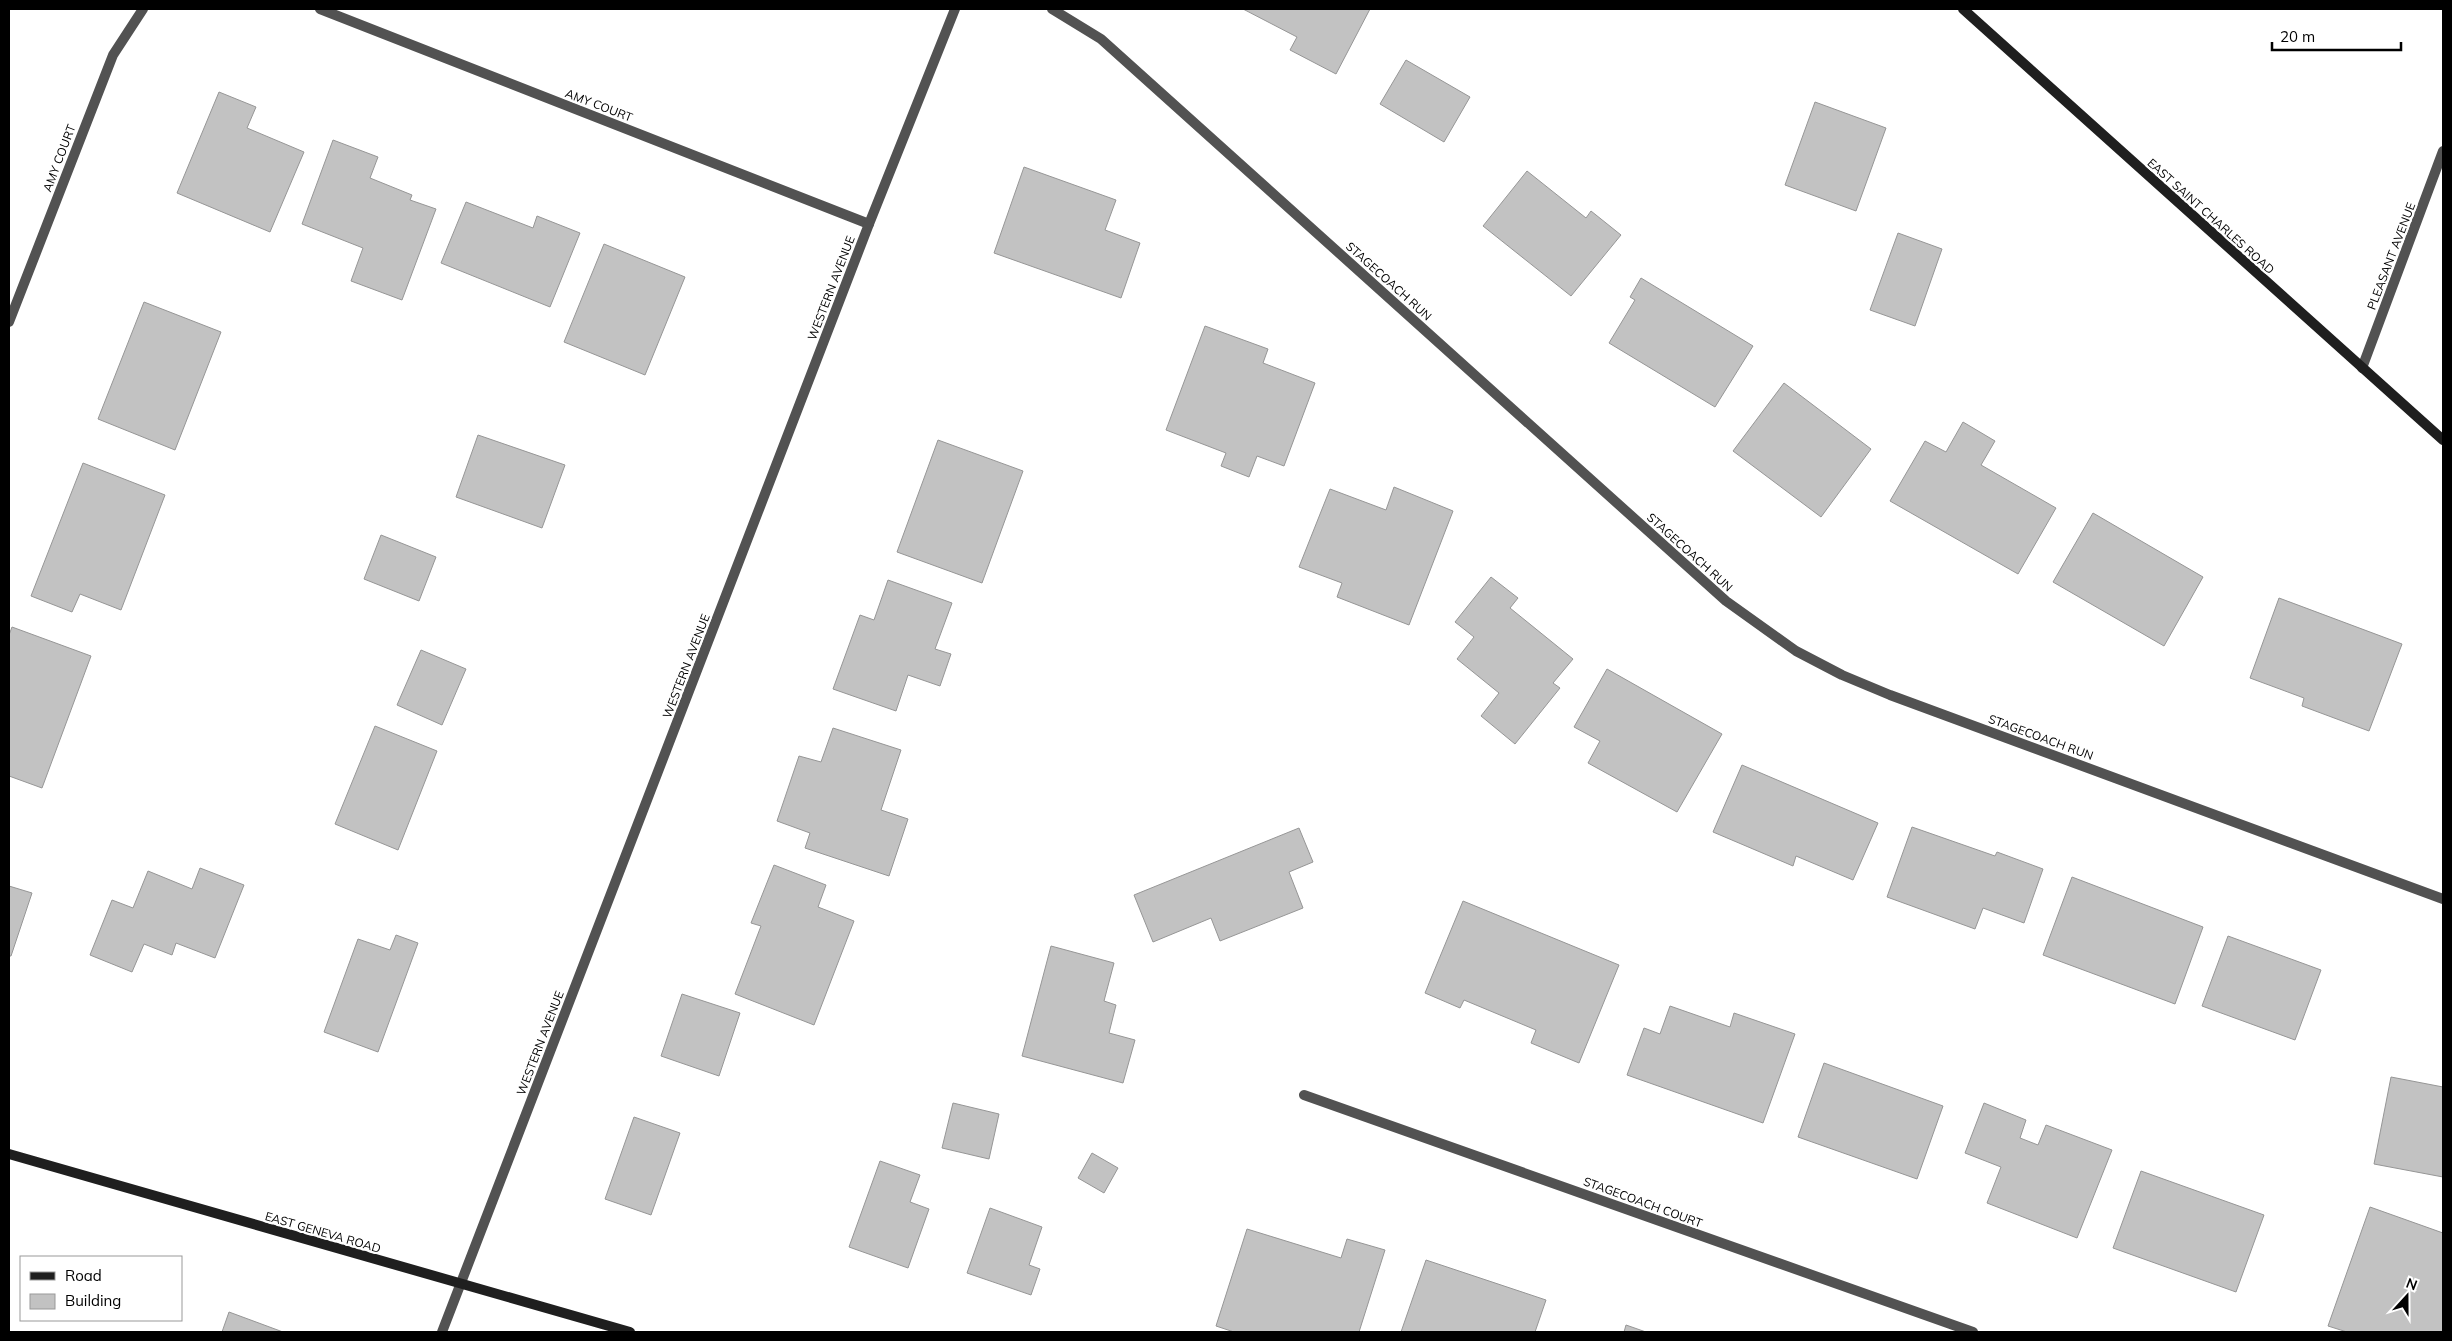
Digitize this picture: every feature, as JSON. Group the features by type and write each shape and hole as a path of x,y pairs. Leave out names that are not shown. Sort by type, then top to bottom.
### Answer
{"street":[{"name":"AMY COURT","path":"9,322 113,56 143,9"},
{"name":"AMY COURT","path":"320,9 869,224"},
{"name":"WESTERN AVENUE","path":"442,1332 869,224 955,9"},
{"name":"STAGECOACH RUN","path":"1052,9 1101,38 1726,601 1796,651 1842,676 1890,695 2443,899"},
{"name":"EAST SAINT CHARLES ROAD","path":"1963,9 2443,440"},
{"name":"PLEASANT AVENUE","path":"2362,368 2443,152"},
{"name":"STAGECOACH COURT","path":"1304,1095 1972,1332"},
{"name":"EAST GENEVA ROAD","path":"9,1154 630,1332"}],"building":[{"path":"1243,9 1370,9 1336,74 1290,50 1297,37"},
{"path":"1406,60 1470,97 1444,142 1380,104"},
{"path":"219,92 256,107 247,128 304,152 270,232 177,193"},
{"path":"1815,102 1886,128 1856,211 1785,185"},
{"path":"333,140 378,157 370,178 412,195 410,200 436,209 402,300 351,281 363,248 302,224"},
{"path":"1024,167 1116,200 1105,230 1140,243 1121,298 994,253"},
{"path":"1527,171 1586,218 1591,211 1621,235 1571,296 1483,226"},
{"path":"466,202 533,228 537,216 580,233 550,307 441,263"},
{"path":"1898,233 1942,249 1915,326 1870,310"},
{"path":"604,244 685,277 645,375 564,342"},
{"path":"1641,278 1753,346 1715,407 1609,343 1635,300 1630,297"},
{"path":"144,302 221,332 175,450 98,419"},
{"path":"1205,326 1268,349 1263,363 1315,383 1284,466 1257,456 1249,477 1221,466 1226,453 1166,430"},
{"path":"1784,383 1871,449 1821,517 1733,451"},
{"path":"1963,422 1995,441 1981,465 2056,508 2018,574 1890,501 1925,441 1946,452"},
{"path":"478,435 565,465 542,528 456,497"},
{"path":"938,440 1023,471 982,583 897,552"},
{"path":"83,463 165,495 121,610 80,594 72,612 31,596"},
{"path":"1394,487 1453,511 1409,625 1337,597 1342,583 1299,567 1330,489 1386,510"},
{"path":"2093,513 2203,577 2164,646 2053,582"},
{"path":"381,535 436,557 419,601 364,579"},
{"path":"1491,577 1518,598 1510,608 1573,659 1553,683 1560,688 1515,744 1481,716 1499,693 1457,659 1474,637 1455,622"},
{"path":"888,580 952,603 935,649 951,654 940,686 908,675 896,711 833,689 860,615 874,620"},
{"path":"2279,598 2402,644 2369,731 2302,706 2304,698 2250,678"},
{"path":"12,627 91,656 42,788 9,776 9,635"},
{"path":"421,650 466,669 442,725 397,705"},
{"path":"1607,669 1722,734 1677,812 1588,763 1600,741 1574,727"},
{"path":"375,726 437,751 398,850 335,824"},
{"path":"833,728 901,750 881,810 908,819 889,876 805,848 810,833 777,821 799,756 821,762"},
{"path":"1742,765 1878,823 1853,880 1796,856 1793,866 1713,832"},
{"path":"1912,827 1995,856 1997,852 2043,869 2024,923 1983,908 1975,929 1887,897"},
{"path":"1299,828 1313,862 1289,872 1303,908 1220,941 1211,918 1153,942 1134,895"},
{"path":"774,865 826,885 818,907 854,921 814,1025 735,994 761,926 751,923"},
{"path":"200,868 244,885 215,958 176,943 172,955 144,944 132,972 90,955 112,900 133,908 148,871 192,889"},
{"path":"2072,877 2203,927 2175,1004 2043,955"},
{"path":"9,886 32,893 11,956 9,956"},
{"path":"1463,901 1619,965 1579,1063 1531,1043 1536,1030 1464,1000 1460,1008 1425,993"},
{"path":"396,935 418,943 378,1052 324,1032 358,939 390,950"},
{"path":"2228,936 2321,970 2295,1040 2202,1006"},
{"path":"1051,946 1114,963 1104,1001 1116,1005 1109,1033 1135,1040 1123,1083 1022,1056"},
{"path":"682,994 740,1013 719,1076 661,1056"},
{"path":"1670,1006 1730,1027 1734,1013 1795,1034 1763,1123 1627,1075 1644,1028 1660,1034"},
{"path":"1824,1063 1943,1106 1917,1179 1798,1137"},
{"path":"2391,1077 2443,1087 2443,1177 2374,1164"},
{"path":"953,1103 999,1114 989,1159 942,1148"},
{"path":"1984,1103 2026,1120 2020,1138 2038,1145 2046,1125 2112,1150 2077,1238 1987,1203 2001,1167 1965,1153"},
{"path":"634,1117 680,1133 651,1215 605,1199"},
{"path":"1092,1153 1118,1168 1104,1193 1078,1178"},
{"path":"880,1161 920,1175 910,1202 929,1209 908,1268 849,1247"},
{"path":"2141,1171 2264,1215 2236,1292 2113,1248"},
{"path":"2370,1207 2443,1233 2443,1332 2347,1332 2328,1326"},
{"path":"990,1208 1042,1227 1029,1265 1040,1269 1031,1295 967,1273"},
{"path":"1247,1229 1341,1258 1347,1239 1385,1250 1359,1332 1234,1332 1216,1326"},
{"path":"1426,1260 1546,1300 1535,1332 1401,1332"},
{"path":"229,1312 283,1332 222,1332"},
{"path":"1626,1325 1646,1332 1624,1332"}]}
